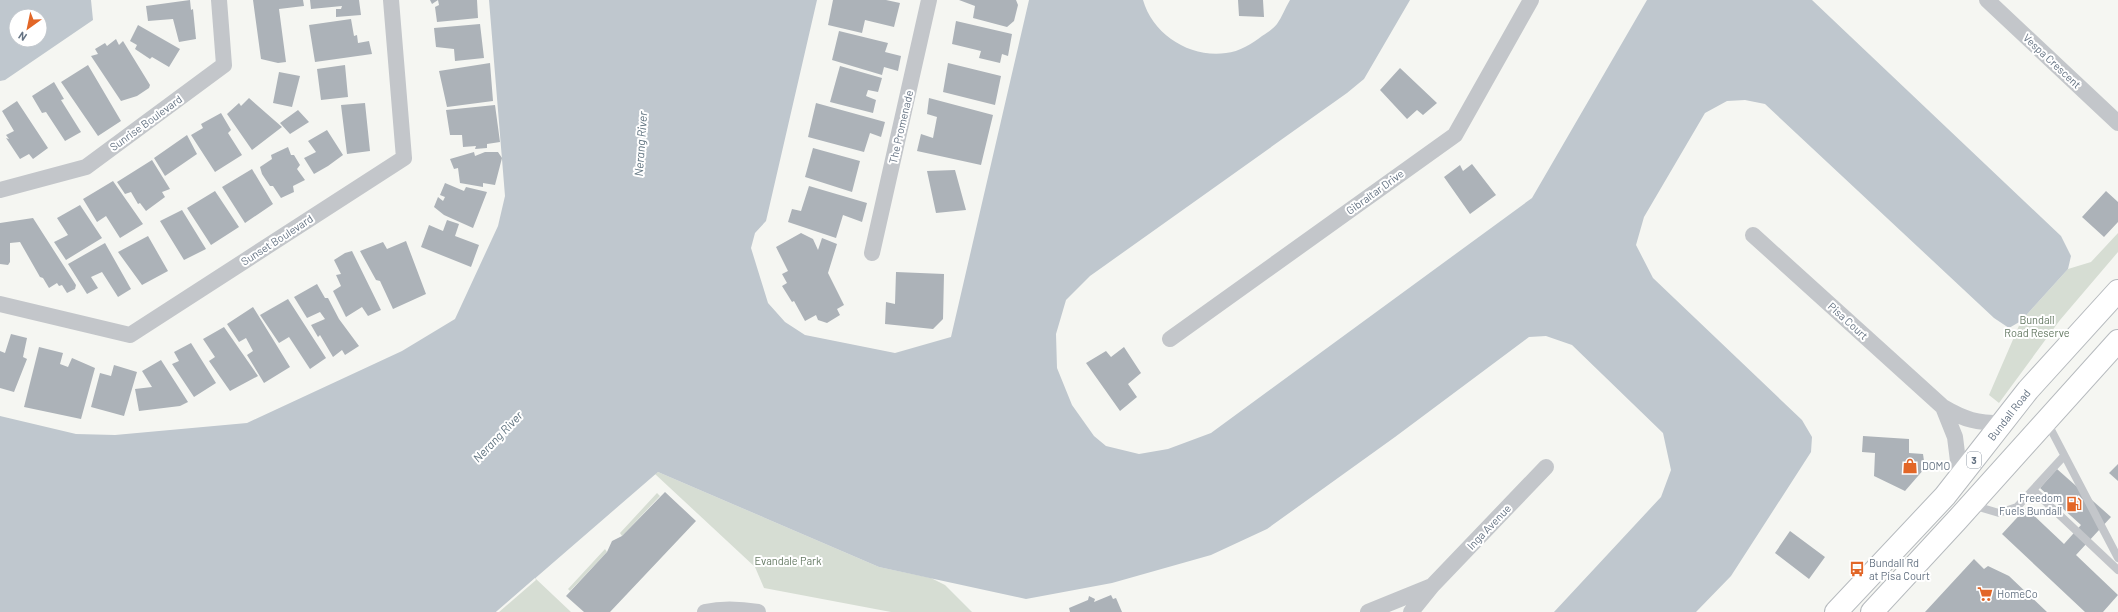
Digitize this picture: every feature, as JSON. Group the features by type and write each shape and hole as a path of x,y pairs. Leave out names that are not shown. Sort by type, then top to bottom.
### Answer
{"main road":[{"name":"Bundall Road","path":"1836,612 1960,478 2032,385 2118,291"},
{"path":"1872,612 2047,422 2118,341"}],"street":[{"name":"Sunrise Boulevard","path":"0,190 86,167 224,65 219,0"},
{"name":"Sunset Boulevard","path":"0,304 130,335 404,158 390,0"},
{"name":"The Promenade","path":"872,253 929,0"},
{"name":"Gibraltar Drive","path":"1170,339 1455,135 1531,0"},
{"name":"Vespa Crescent","path":"1987,0 2118,123"},
{"name":"Pisa Court","path":"1754,234 1943,407 1961,418 1978,423 2002,423"},
{"name":"Pisa Court","path":"1943,407 1955,437 1960,478"},
{"name":"Inga Avenue","path":"1411,612 1432,586 1546,467"},
{"name":"Inga Avenue","path":"1368,612 1432,586"},
{"path":"705,612 720,609 742,609 758,612"}],"lane":[{"path":"2047,422 2118,558"},
{"path":"1971,505 1999,513 2016,507 2064,456"},
{"path":"2033,490 2118,570"}],"green space":[{"name":"Bundall Road Reserve","path":"2118,233 2118,252 2060,320 1999,403 1989,395 2021,321 2068,269 2091,262"},
{"name":"Evandale Park","path":"658,472 879,567 931,578 945,585 972,612 891,612 764,588 755,567 655,474"},
{"path":"657,493 660,496 622,536 620,533"},
{"path":"605,549 607,552 570,591 568,589"},
{"path":"535,578 571,612 496,612"}],"water":[{"path":"0,0 91,0 93,20 5,80 0,81"},
{"name":"Nerang River","path":"489,0 817,0 766,221 755,233 751,248 768,303 785,322 805,335 895,353 951,337 1029,0 1143,0 1148,13 1155,24 1175,42 1199,52 1213,54 1226,53 1241,49 1274,28 1290,0 1410,0 1364,79 1347,93 1090,276 1066,300 1056,334 1057,368 1072,405 1094,436 1106,446 1139,454 1168,449 1211,433 1532,198 1647,0 1812,0 2061,236 2071,256 2068,269 2021,321 2009,328 1994,318 1765,104 1745,100 1727,101 1705,113 1644,217 1636,245 1653,278 1802,420 1812,437 1811,452 1731,576 1696,612 1554,612 1661,497 1671,470 1663,433 1572,345 1546,336 1529,337 1395,437 1267,529 1211,555 1112,583 1026,599 879,567 658,472 496,612 0,612 0,416 76,434 115,435 247,423 402,351 455,319 498,226 505,196"}],"pier":[{"path":"535,578 536,580 499,612 496,612"}],"building":[{"path":"190,0 191,10 193,9 196,39 179,42 173,19 148,21 146,6"},
{"path":"253,0 303,0 304,6 279,9 286,62 278,63 261,59"},
{"path":"310,0 359,0 361,15 336,17 336,9 341,9 342,6 311,9"},
{"path":"430,0 438,0 432,4"},
{"path":"438,0 477,0 478,18 437,22 435,7 439,5"},
{"path":"833,0 886,0 900,3 894,27 865,20 862,33 828,25"},
{"path":"959,0 1016,0 1018,5 1014,21 1007,27 973,18 975,6"},
{"path":"1238,0 1263,0 1264,17 1239,16"},
{"path":"351,19 354,36 357,35 358,43 369,41 372,54 315,62 309,25"},
{"path":"956,21 1012,34 1008,56 1002,54 1000,63 979,58 981,51 952,44"},
{"path":"480,24 484,58 455,61 454,49 436,47 434,28"},
{"path":"138,25 180,49 169,67 152,57 150,59 135,49 137,45 130,41"},
{"path":"839,31 888,43 885,52 901,56 898,71 884,67 882,75 832,60"},
{"path":"116,39 119,45 123,41 150,85 149,88 137,96 121,101 91,56 98,54 95,49 105,43 107,46"},
{"path":"490,63 493,101 447,107 439,71"},
{"path":"948,63 1001,76 995,105 943,92"},
{"path":"88,65 121,121 98,136 61,82"},
{"path":"345,65 348,97 321,100 317,69"},
{"path":"840,66 882,78 878,92 868,90 866,96 876,100 873,113 830,102"},
{"path":"1400,68 1437,103 1423,115 1417,110 1407,119 1380,90"},
{"path":"279,72 300,76 292,107 273,103"},
{"path":"54,82 64,99 61,100 81,132 65,141 46,112 42,113 32,96"},
{"path":"249,98 282,127 252,150 227,114 239,103 241,106"},
{"path":"929,98 993,115 981,165 917,151 921,134 933,138 937,117 927,114"},
{"path":"17,101 48,148 33,159 29,154 20,159 6,138 9,139 6,135 14,131 2,111"},
{"path":"365,103 370,151 347,154 341,105"},
{"path":"816,103 885,122 881,137 870,133 864,152 808,137"},
{"path":"495,105 500,142 487,144 487,148 475,149 476,146 463,147 462,135 450,135 446,110"},
{"path":"298,110 309,122 290,134 280,123"},
{"path":"221,113 231,130 228,133 242,155 215,172 191,135 203,128 201,124"},
{"path":"327,130 343,155 314,174 304,158 316,152 308,141"},
{"path":"187,135 197,154 165,176 154,158"},
{"path":"288,147 291,155 294,155 300,165 297,169 305,180 293,186 294,192 281,198 273,186 270,186 262,174 260,167 272,159 271,155"},
{"path":"813,148 860,161 852,192 805,177"},
{"path":"474,152 475,156 485,152 498,152 502,158 495,185 483,183 483,187 460,183 458,168 454,169 450,159"},
{"path":"152,160 170,189 162,192 165,197 146,211 140,203 138,204 131,192 125,194 117,182"},
{"path":"1472,164 1496,195 1470,214 1444,177 1460,165 1463,171"},
{"path":"252,169 273,204 245,223 222,187"},
{"path":"955,170 966,210 936,213 927,171"},
{"path":"113,181 143,224 120,238 106,216 97,222 83,199"},
{"path":"445,183 464,191 466,187 487,192 473,228 444,215 434,207 438,197 443,201 445,197 440,195"},
{"path":"809,186 867,203 862,222 843,215 836,238 788,222 792,209 801,211"},
{"path":"215,191 239,227 211,245 187,208"},
{"path":"2106,191 2118,202 2118,222 2104,237 2082,217"},
{"path":"80,205 102,238 66,260 54,242 68,235 57,218"},
{"path":"182,210 206,249 184,260 160,221"},
{"path":"33,218 76,285 75,289 67,293 62,285 59,286 57,283 49,288 43,278 40,277 20,242 10,243 10,262 8,265 0,264 0,223"},
{"path":"447,220 459,224 455,236 479,245 471,267 421,247 429,225 443,231"},
{"path":"801,233 813,239 818,250 822,238 837,244 828,273 844,305 837,309 840,315 827,323 818,320 816,315 805,321 794,301 792,302 782,286 787,283 782,274 788,271 776,247"},
{"path":"148,236 168,271 142,285 118,252"},
{"path":"406,241 426,294 393,309 380,281 376,280 360,251 383,242 387,249"},
{"path":"105,243 131,289 118,297 102,272 91,277 98,288 87,294 68,264"},
{"path":"352,251 381,310 368,316 362,307 346,317 333,291 341,286 336,275 341,274 334,260 345,253"},
{"path":"896,272 944,274 943,319 933,329 885,324 886,302 895,304"},
{"path":"317,284 325,298 328,298 339,319 359,346 345,355 342,350 333,357 320,335 318,337 311,325 325,319 320,312 307,318 294,297"},
{"path":"288,299 326,358 310,369 289,337 279,343 260,315"},
{"path":"253,307 290,367 264,383 247,355 253,351 246,338 239,342 227,324"},
{"path":"224,327 258,376 230,391 209,361 215,357 203,339"},
{"path":"11,334 27,338 23,357 27,359 14,392 0,388 0,351 5,353"},
{"path":"191,343 216,383 194,397 172,364 179,361 174,352"},
{"path":"39,347 63,353 60,364 68,367 72,358 95,368 81,419 24,407"},
{"path":"1124,347 1141,373 1128,384 1137,397 1120,411 1086,363 1106,351 1111,357"},
{"path":"161,360 188,402 180,406 139,411 135,389 152,387 142,371"},
{"path":"114,365 137,372 124,416 91,407 100,373 111,376"},
{"path":"1863,436 1909,439 1909,453 1923,454 1925,468 1905,491 1874,476 1875,453 1862,452"},
{"path":"2118,464 2118,481 2109,473"},
{"path":"2057,469 2111,517 2076,555 2118,595 2103,612 2085,612 2002,534 2026,508 2064,544 2081,525 2040,488"},
{"path":"665,492 696,521 610,612 584,612 566,596 607,552 612,541 622,536"},
{"path":"1790,531 1825,557 1809,579 1775,553"},
{"name":"HomeCo","path":"1974,559 1984,569 1988,566 2009,576 2047,612 1925,612"},
{"path":"1111,595 1113,599 1116,598 1122,612 1070,612 1069,608 1088,600 1089,596 1095,599 1094,602"}],"place":[{"name":"DOMO","path":"1910,466"},
{"name":"Freedom Fuels Bundall","path":"2074,504"},
{"name":"Bundall Rd at Pisa Court","path":"1857,569"},
{"name":"HomeCo","path":"1985,594"}]}
